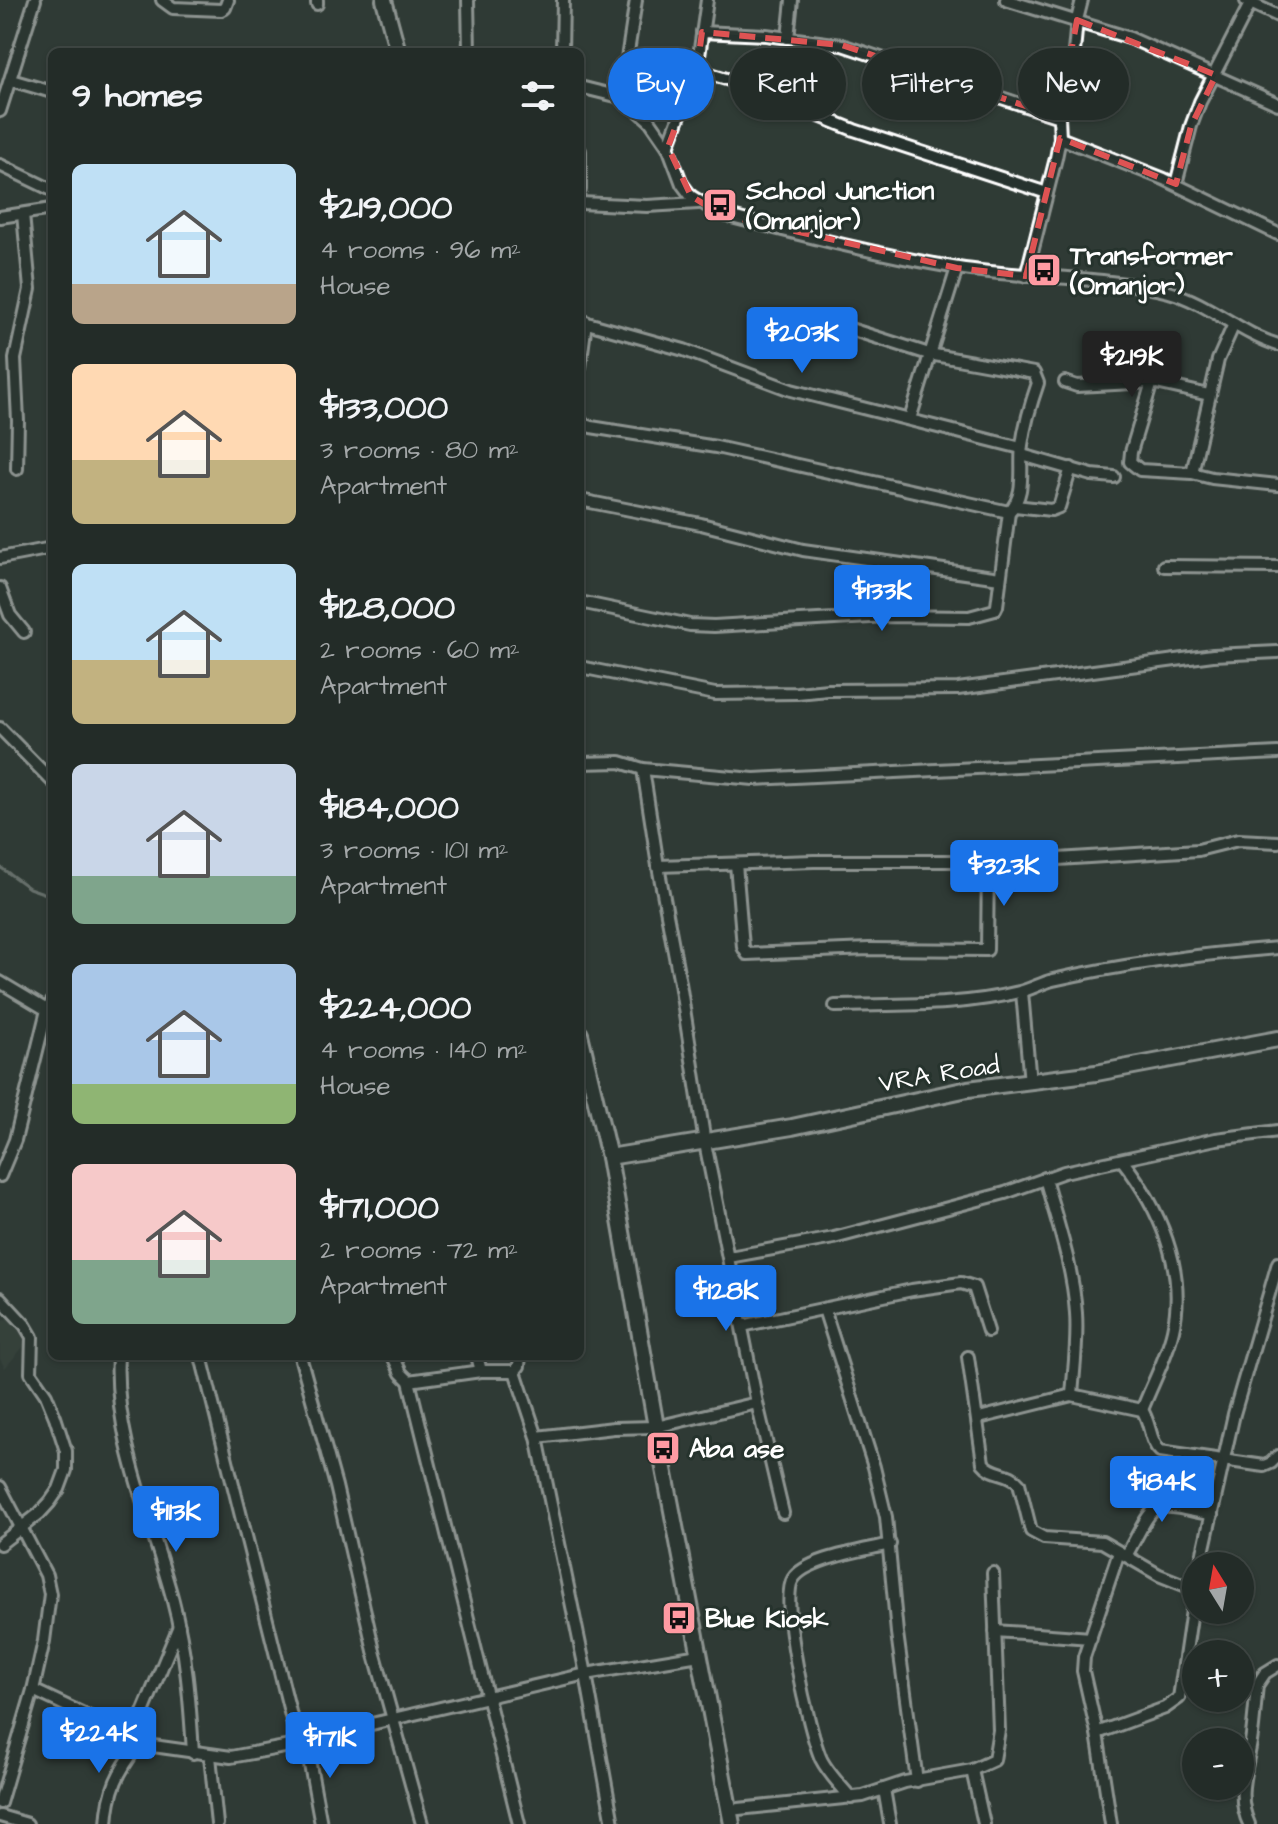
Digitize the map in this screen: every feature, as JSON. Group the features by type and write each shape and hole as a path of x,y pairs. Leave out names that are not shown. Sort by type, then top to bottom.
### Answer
{"street":[{"path":"0,111 35,0"},
{"path":"162,0 173,8 208,10 221,10 228,0"},
{"path":"384,0 397,48"},
{"path":"468,0 469,48"},
{"path":"562,48 563,0"},
{"path":"629,48 636,0"},
{"path":"700,48 707,0"},
{"path":"788,38 792,0"},
{"path":"1006,0 1130,38 1278,104"},
{"path":"1074,48 1082,0"},
{"path":"1176,184 1200,102 1216,75 1248,2 1278,16"},
{"path":"702,32 842,45 1018,104"},
{"path":"714,75 854,130 1047,193"},
{"path":"11,80 48,91"},
{"path":"584,88 608,95"},
{"path":"649,120 668,147 682,184 698,203 720,214 957,268 1166,292 1197,302 1278,345"},
{"path":"668,147 678,120"},
{"path":"1026,276 1060,138 1059,120"},
{"path":"1060,138 1176,184 1278,234"},
{"path":"0,165 48,188"},
{"path":"584,203 647,206 698,203"},
{"path":"0,217 48,210"},
{"path":"17,469 15,359 30,289 23,214"},
{"path":"910,419 957,268"},
{"path":"584,603 680,623 714,626 887,616 969,617 995,610 1012,509 1022,478 1022,451 1038,383 1034,373 929,354 847,328 780,317"},
{"path":"584,322 684,350 791,390 910,419 1092,475 1114,477"},
{"path":"1192,473 1218,360 1234,324"},
{"path":"1065,382 1077,386 1152,382 1209,395"},
{"path":"1152,382 1130,462 1140,470 1192,473 1278,485"},
{"path":"584,425 716,447 1012,509 1051,510 1059,507 1071,468"},
{"path":"584,501 701,524 817,553 1000,578"},
{"path":"0,558 48,549"},
{"path":"1164,566 1278,567"},
{"path":"0,588 10,615 24,632"},
{"path":"584,668 715,694 797,693 855,689 958,689 1213,655 1278,652"},
{"path":"0,728 48,777"},
{"path":"584,763 620,762 643,769 754,779 1278,753"},
{"path":"643,769 705,1143 757,1403 783,1513"},
{"path":"658,866 1027,861 1198,850 1238,840 1278,842"},
{"path":"736,864 743,947 747,954 767,955 869,949 987,950 988,861"},
{"path":"835,1006 962,1001 1022,992 1052,980 1112,968 1218,952 1278,948"},
{"path":"0,982 48,1006"},
{"path":"1022,992 1030,1083"},
{"path":"0,1176 15,1140 48,1010"},
{"name":"VRA Road","path":"609,1157 792,1127 968,1089 1030,1083 1162,1062 1278,1039"},
{"path":"584,1051 609,1157 656,1427 730,1817 814,1799 851,1798 972,1770 994,1760 997,1751 993,1573"},
{"path":"729,1257 834,1238 1005,1193 1045,1178 1122,1160 1216,1139 1278,1131"},
{"path":"1122,1160 1141,1185 1161,1224 1176,1283 1177,1307 1172,1334 1142,1410"},
{"path":"1045,1178 1067,1257 1076,1309 1072,1395"},
{"path":"1203,1552 1234,1414 1278,1263"},
{"path":"742,1326 912,1290 961,1283 974,1287 988,1331"},
{"path":"0,1298 32,1337 31,1373 46,1395 66,1451 66,1470 59,1489 40,1513 0,1544"},
{"path":"824,1309 874,1467 890,1544 897,1633 917,1781"},
{"path":"968,1357 983,1463 993,1472 1015,1478 1019,1483 1028,1525 1036,1536 1102,1542 1159,1575 1182,1582"},
{"path":"118,1360 118,1383 125,1426 141,1497 179,1626 193,1753"},
{"path":"202,1360 321,1824"},
{"path":"301,1360 336,1486 374,1651 422,1824"},
{"path":"395,1360 409,1381 519,1824"},
{"path":"478,1360 481,1371"},
{"path":"515,1371 520,1360"},
{"path":"409,1381 481,1371 515,1371"},
{"path":"515,1371 537,1437 586,1674 613,1824"},
{"path":"979,1418 1072,1395 1142,1410 1147,1417 1154,1446 1160,1451 1264,1466 1277,1459"},
{"path":"537,1437 614,1428 656,1427 757,1403"},
{"path":"0,1487 46,1575 50,1594 33,1690 0,1803"},
{"path":"1111,1824 1097,1733 1083,1671 1084,1657 1123,1554 1153,1509 1164,1506 1212,1515"},
{"path":"851,1798 827,1769 817,1745 793,1645 788,1593 792,1580 800,1570 890,1544"},
{"path":"107,1824 114,1784 135,1741 179,1626"},
{"path":"995,1631 1091,1638"},
{"path":"33,1690 135,1741 210,1756 249,1755 586,1674 699,1655"},
{"path":"1249,1824 1241,1801 1241,1786 1257,1685 1265,1673 1278,1665"},
{"path":"1097,1733 1165,1708 1179,1698 1182,1689"},
{"path":"210,1756 217,1824"},
{"path":"972,1770 984,1824"},
{"path":"884,1789 890,1824"},
{"path":"0,1816 27,1824"}],"highlighted area":[{"path":"1077,20 1216,75 1191,126 1176,184 1060,138 1026,276 957,268 720,214 691,196 668,147 697,70 702,32 842,45 1059,117"}],"shaded area":[{"path":"13,1314 31,1338 5,1368 0,1359 0,1323"}],"waterway":[{"path":"0,867 29,888 48,895"}],"place":[{"name":"School Junction (Omanjor)","path":"720,205"},
{"name":"Transformer (Omanjor)","path":"1044,270"},
{"name":"Aba ase","path":"663,1448"},
{"name":"Blue Kiosk","path":"679,1618"}]}
